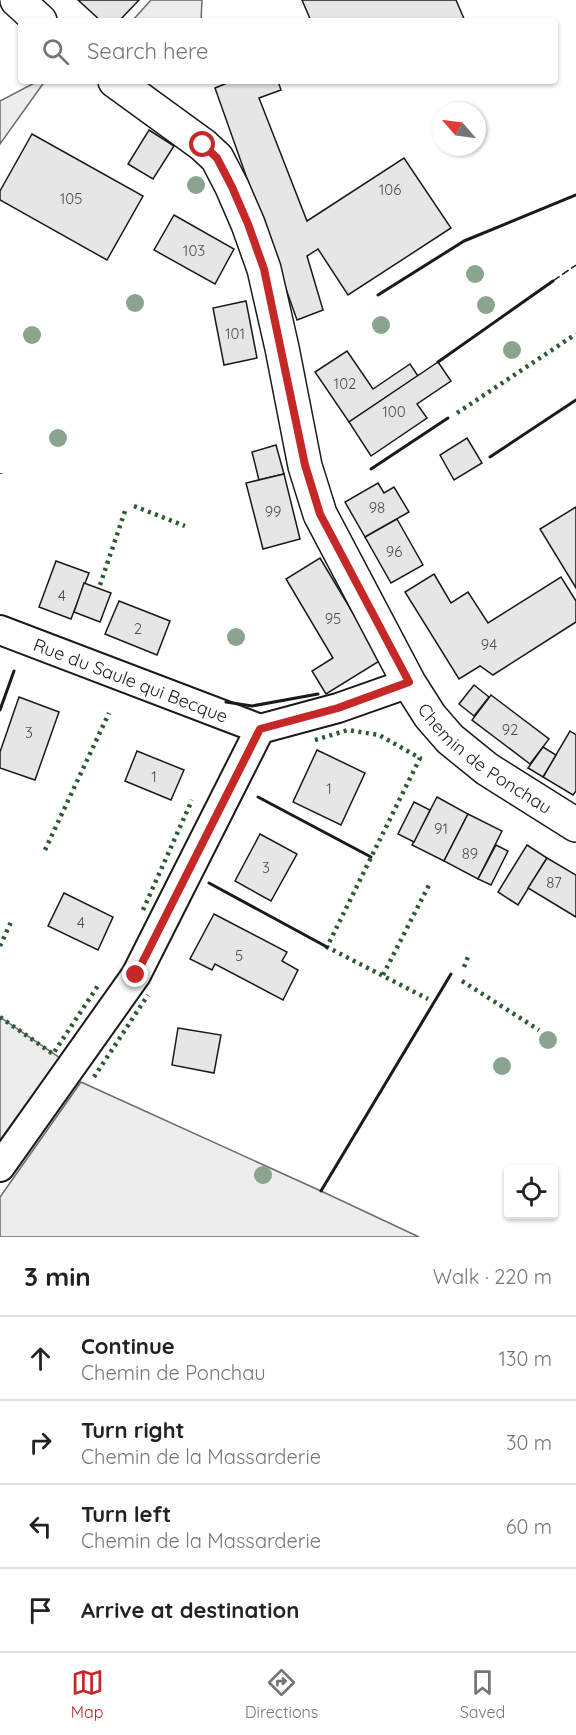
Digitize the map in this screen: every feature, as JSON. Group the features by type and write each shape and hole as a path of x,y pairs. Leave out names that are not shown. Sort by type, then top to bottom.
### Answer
{"street":[{"path":"17,0 37,18"},
{"name":"Chemin de Ponchau","path":"119,84 203,145 217,158 232,187 264,269 305,465 320,514 409,682 430,716 450,739 488,769 576,825"},
{"name":"Rue du Saule qui Becque","path":"0,630 260,729"},
{"path":"0,1167 136,975 260,729 338,708 409,682"}],"shaded area":[{"path":"151,0 202,0 201,18 135,18"},
{"path":"32,84 43,84 0,144 0,101"},
{"path":"0,1017 60,1058 0,1140"},
{"path":"81,1082 419,1237 0,1237 0,1197"}],"building":[{"path":"78,0 139,0 122,18 98,18"},
{"path":"302,0 456,0 464,18 310,18"},
{"path":"225,84 279,84 281,90 259,98 307,221 404,158 451,228 348,295 318,249 307,256 323,310 297,320 215,88"},
{"path":"149,130 174,146 153,179 128,164"},
{"path":"32,134 143,196 107,260 0,200 0,191"},
{"path":"174,215 234,249 215,284 154,250"},
{"path":"246,301 257,358 224,365 213,308"},
{"path":"347,351 373,389 410,364 418,376 349,422 315,372"},
{"path":"438,362 451,381 417,404 427,418 371,456 349,422"},
{"path":"467,438 482,463 454,480 440,455"},
{"path":"276,445 284,474 259,480 252,452"},
{"path":"284,474 300,539 263,549 246,483"},
{"path":"378,483 384,493 394,487 409,512 365,537 345,502"},
{"path":"576,507 576,588 540,529"},
{"path":"397,519 423,565 391,583 365,537"},
{"path":"320,558 381,660 326,694 312,671 333,658 286,579"},
{"path":"56,561 89,573 71,619 39,607"},
{"path":"434,574 451,603 468,592 488,623 561,577 576,601 576,622 493,675 480,666 459,679 405,592"},
{"path":"84,583 111,593 100,622 74,612"},
{"path":"119,601 170,621 157,655 105,634"},
{"path":"474,685 489,697 474,716 459,704"},
{"path":"491,695 549,739 530,764 472,720"},
{"path":"19,697 59,712 35,780 0,768 0,752"},
{"path":"570,731 576,735 576,791 573,795 543,777"},
{"path":"543,747 556,755 543,777 528,768"},
{"path":"317,750 365,773 341,825 293,802"},
{"path":"137,751 184,770 171,800 125,781"},
{"path":"437,797 468,814 444,861 412,845"},
{"path":"414,802 430,810 414,842 398,834"},
{"path":"468,814 502,831 478,879 444,861"},
{"path":"260,834 297,854 271,901 235,881"},
{"path":"496,845 508,851 491,885 478,879"},
{"path":"527,845 547,858 518,905 498,892"},
{"path":"547,858 576,875 576,917 528,888"},
{"path":"64,893 113,917 98,950 48,926"},
{"path":"214,914 287,952 282,961 298,970 283,1000 215,964 212,970 190,959"},
{"path":"178,1028 221,1035 214,1073 172,1065"}],"hedge":[{"path":"457,413 576,334"},
{"path":"134,506 185,526"},
{"path":"100,585 126,508"},
{"path":"45,850 109,713"},
{"path":"315,740 348,730 379,735 420,758 327,947 428,999"},
{"path":"143,910 192,800"},
{"path":"383,975 430,883"},
{"path":"0,946 11,922"},
{"path":"464,967 469,954"},
{"path":"462,981 539,1030"},
{"path":"0,1017 53,1054 99,984"},
{"path":"94,1077 148,995"}],"fence":[{"path":"553,281 576,265"}],"wall":[{"path":"378,295 464,241 576,195"},
{"path":"438,362 553,281"},
{"path":"490,457 576,400"},
{"path":"371,469 448,418"},
{"path":"0,710 14,671"},
{"path":"226,702 252,706 318,694"},
{"path":"258,797 371,857"},
{"path":"209,883 327,947"},
{"path":"321,1191 451,974"}],"route":[{"path":"136,975 260,729 338,708 409,682 320,514 305,465 264,269 232,187 217,158 203,145"}]}
